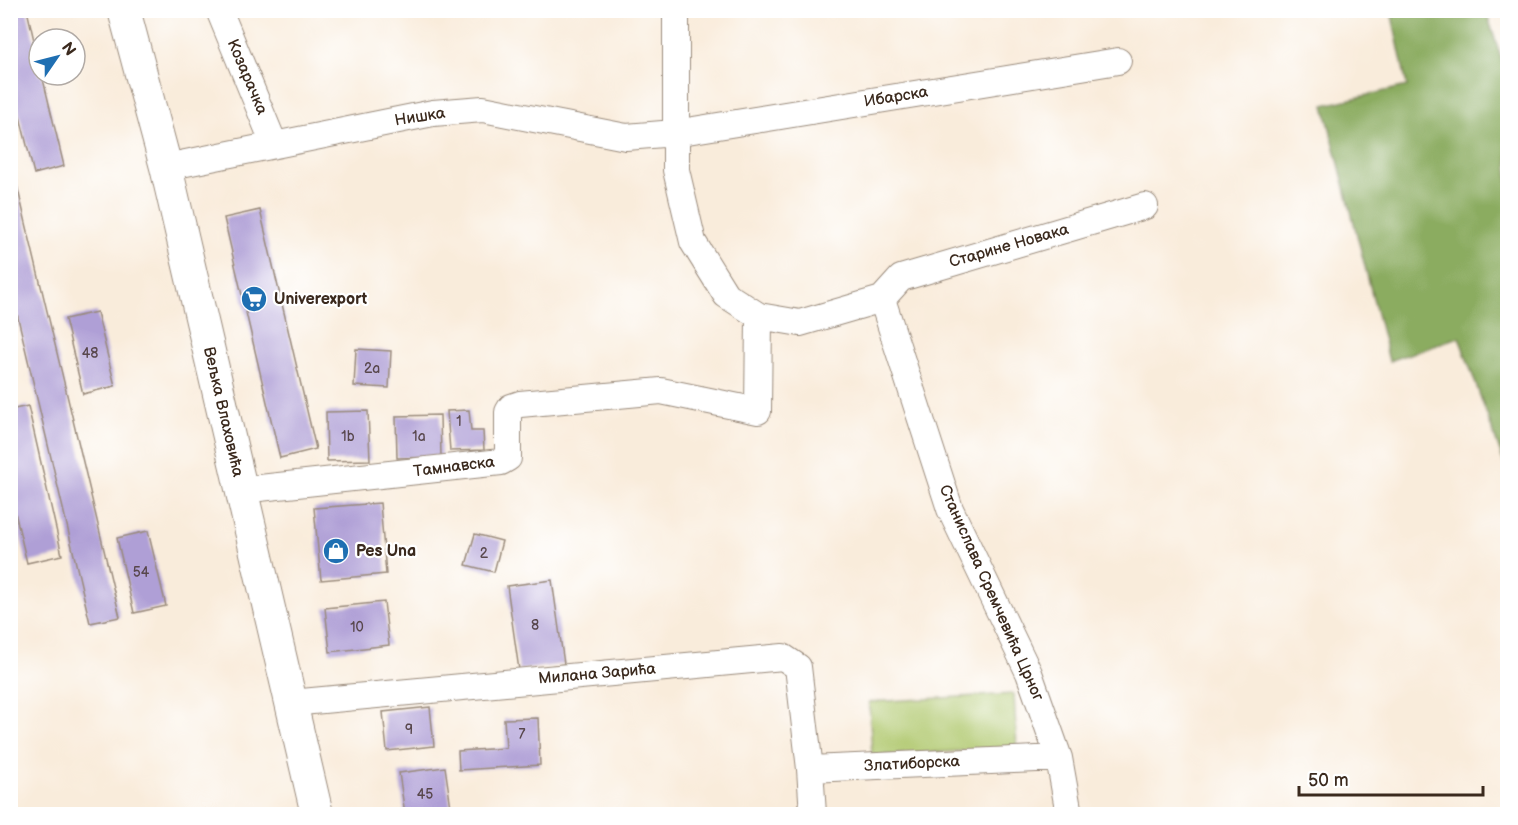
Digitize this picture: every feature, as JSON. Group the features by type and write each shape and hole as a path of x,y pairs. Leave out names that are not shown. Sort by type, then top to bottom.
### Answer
{"street":[{"name":"Вељка Влаховића","path":"124,10 166,167 317,814"},
{"name":"Козарачка","path":"219,10 274,144"},
{"path":"676,10 676,170 693,242 726,295 759,316 800,323 882,299"},
{"name":"Ибарска","path":"675,133 1118,61"},
{"name":"Нишка","path":"166,167 432,113 483,109 626,137 675,133"},
{"name":"Старине Новака","path":"882,299 901,278 1145,206"},
{"name":"Станислава Сремчевића Црног","path":"882,299 950,509 1029,673 1059,758 1069,814"},
{"name":"Тамнавска","path":"241,490 501,462 508,458 508,412 511,407 520,404 662,391 758,411 759,316"},
{"name":"Милана Зарића","path":"291,703 783,657 798,667 810,769"},
{"name":"Златиборска","path":"810,769 1059,758"},
{"path":"810,769 813,814"}],"green space":[{"path":"1391,11 1486,11 1508,80 1507,471 1459,337 1389,361 1324,105 1407,86"},
{"path":"1014,694 1017,748 872,756 869,702"}],"building":[{"path":"10,10 27,10 31,27 27,27 27,87 45,87 64,166 34,174 10,76"},
{"path":"10,156 120,617 90,623 10,284"},
{"path":"260,210 316,449 280,458 224,218"},
{"path":"97,312 115,386 83,394 65,319"},
{"path":"356,349 391,351 389,388 354,386"},
{"path":"28,406 62,555 27,563 10,491 10,410"},
{"path":"469,410 471,431 483,431 484,450 450,451 447,411"},
{"path":"368,411 370,460 327,461 326,412"},
{"path":"440,415 441,457 397,458 396,416"},
{"path":"380,503 386,574 321,580 314,508"},
{"path":"148,531 166,606 134,613 117,538"},
{"path":"475,534 502,541 494,572 466,565"},
{"path":"552,580 564,664 519,670 507,586"},
{"path":"384,602 389,645 330,652 325,608"},
{"path":"430,707 434,746 387,751 383,712"},
{"path":"538,718 540,765 459,770 458,751 506,748 504,719"},
{"path":"445,767 452,814 405,814 399,773"}],"place":[{"name":"Univerexport","path":"254,299"},
{"name":"Pes Una","path":"336,551"}]}
